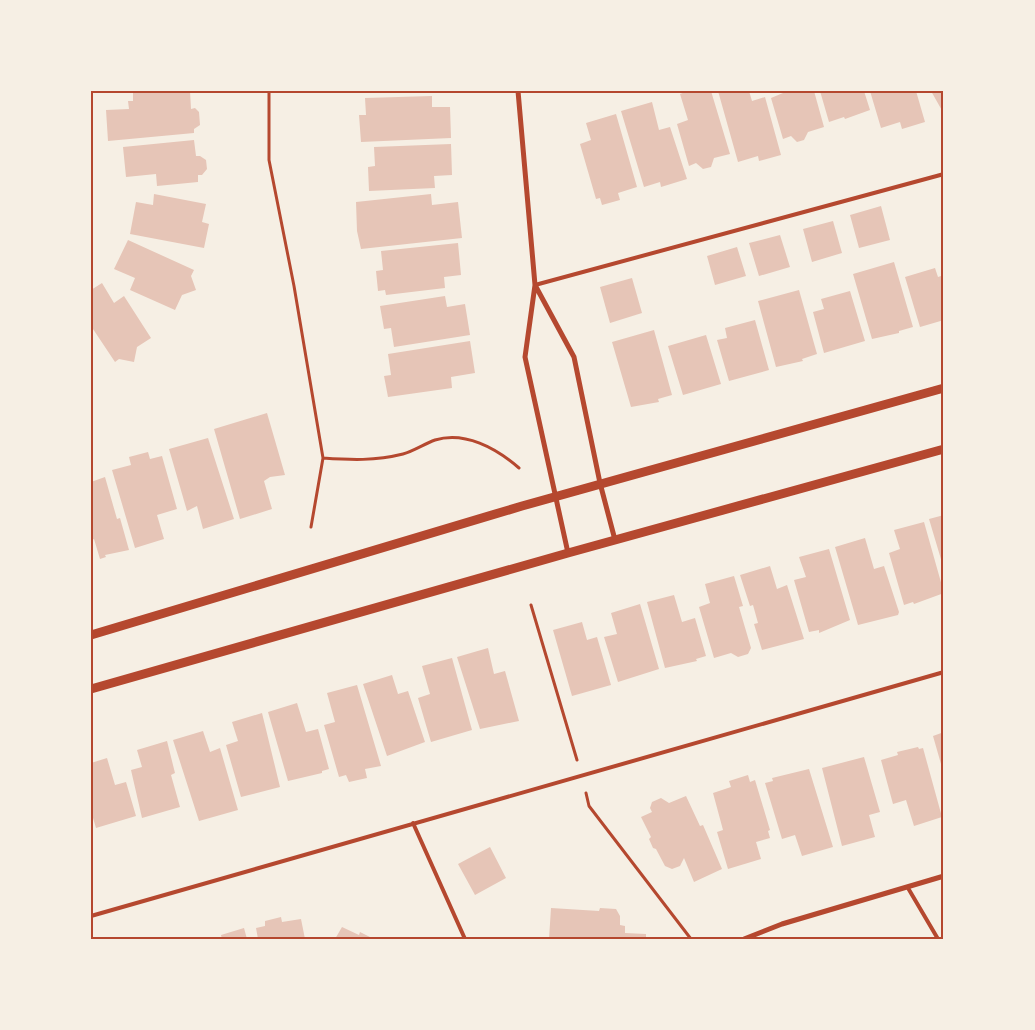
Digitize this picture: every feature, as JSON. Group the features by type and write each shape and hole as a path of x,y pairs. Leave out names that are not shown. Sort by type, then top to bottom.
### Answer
{"street":[{"path":"518,91 535,285 525,357 568,553"},
{"path":"535,285 574,357 600,483 615,540"},
{"path":"91,635 600,483 944,388"},
{"path":"91,689 568,553 944,449"},
{"path":"744,939 782,924 944,876"}],"lane":[{"path":"535,285 944,174"},
{"path":"91,916 944,672"},
{"path":"413,823 465,939"},
{"path":"908,888 938,939"}],"path":[{"path":"269,91 269,160 294,286 323,458 311,527"},
{"path":"323,458 360,461 405,453 436,440 458,438 475,440 507,458 518,468"}],"building":[{"path":"133,91 190,91 191,109 195,108 199,112 200,125 194,129 194,133 108,141 106,110 129,109 128,101 133,101"},
{"path":"688,91 711,91 730,154 714,158 711,167 703,169 696,163 689,166 677,124 688,120 680,94"},
{"path":"718,91 749,91 752,101 765,97 781,155 759,161 758,156 738,162"},
{"path":"782,91 814,91 824,127 808,132 804,140 797,142 791,136 783,139 771,98 783,93"},
{"path":"820,91 864,91 870,110 845,119 844,117 829,122"},
{"path":"870,91 916,91 925,122 902,129 900,122 881,128"},
{"path":"931,91 944,91 944,114"},
{"path":"432,96 432,107 450,107 451,138 361,142 359,115 366,115 365,98"},
{"path":"652,102 659,130 670,127 687,179 661,187 660,182 644,187 621,111"},
{"path":"616,114 637,187 618,193 620,200 602,205 600,198 596,199 580,144 591,140 586,123"},
{"path":"194,140 196,156 206,160 207,169 202,175 198,175 198,182 157,186 156,174 126,177 123,147"},
{"path":"451,144 452,175 434,176 435,188 369,191 368,167 375,166 374,147"},
{"path":"154,194 206,204 202,222 209,224 204,248 130,234 136,202 153,205"},
{"path":"431,194 432,205 458,202 462,238 361,249 357,231 356,202"},
{"path":"881,206 890,240 859,248 850,215"},
{"path":"833,221 842,253 812,262 803,229"},
{"path":"780,235 790,267 759,276 749,243"},
{"path":"128,240 194,270 191,276 196,290 182,295 175,310 130,290 135,278 114,269"},
{"path":"458,243 461,275 444,277 445,288 386,295 385,290 378,291 376,271 383,270 381,251"},
{"path":"737,247 746,276 715,285 707,256"},
{"path":"894,262 913,327 899,331 899,333 872,339 853,274"},
{"path":"935,268 938,277 944,275 944,320 920,327 905,277"},
{"path":"632,278 642,313 610,323 600,287"},
{"path":"102,283 114,303 124,296 151,338 137,347 134,362 119,359 115,362 91,326 91,290"},
{"path":"799,290 817,354 802,359 803,361 776,367 758,301"},
{"path":"850,291 865,341 824,353 813,312 824,309 821,299"},
{"path":"445,296 447,307 465,304 470,335 394,347 391,328 384,329 380,306"},
{"path":"755,320 769,370 729,381 717,340 727,338 725,328"},
{"path":"654,330 672,395 658,399 659,402 631,407 612,342"},
{"path":"706,335 721,384 683,395 668,346"},
{"path":"470,341 475,373 451,377 452,388 388,397 384,376 391,375 388,354"},
{"path":"267,413 285,475 270,477 264,481 272,509 240,519 214,429"},
{"path":"208,438 234,519 203,529 197,506 187,511 169,449"},
{"path":"148,452 150,459 162,456 177,509 157,515 164,539 135,548 112,470 131,465 129,457"},
{"path":"105,477 117,519 120,518 129,550 105,555 106,557 100,559 94,539 91,540 91,482"},
{"path":"944,515 944,566 943,566 929,519"},
{"path":"924,522 944,593 914,604 913,602 904,605 889,553 900,549 894,530"},
{"path":"865,538 874,569 884,566 899,612 898,615 858,625 835,547"},
{"path":"829,549 850,620 819,633 819,630 809,632 794,580 806,577 799,557"},
{"path":"770,566 777,589 787,585 804,639 762,650 754,624 758,623 753,605 750,606 740,575"},
{"path":"734,576 743,606 739,607 751,648 748,654 738,657 731,653 714,658 699,607 710,603 705,584"},
{"path":"674,595 682,622 695,618 706,656 696,659 697,661 665,668 647,602"},
{"path":"640,604 659,669 618,682 604,637 617,634 611,613"},
{"path":"582,622 587,640 597,637 611,685 572,696 553,630"},
{"path":"488,648 494,674 505,671 519,721 480,729 457,657"},
{"path":"452,658 472,730 431,742 418,698 430,694 422,666"},
{"path":"392,675 398,694 408,691 425,742 387,756 363,684"},
{"path":"357,685 381,766 365,769 367,778 349,782 346,775 339,777 324,725 335,722 327,693"},
{"path":"297,703 306,732 318,729 329,769 322,771 322,773 288,781 268,712"},
{"path":"262,713 280,787 241,797 226,745 238,741 232,722"},
{"path":"203,731 210,752 220,748 238,810 199,821 173,740"},
{"path":"944,732 944,771 943,771 933,736"},
{"path":"167,741 175,773 171,775 180,807 142,818 131,770 142,767 137,750"},
{"path":"918,747 919,749 923,748 942,817 914,826 906,800 893,804 881,760 898,755 897,752"},
{"path":"864,757 880,812 869,815 875,837 842,846 822,768"},
{"path":"107,758 115,785 126,782 136,816 96,828 91,811 91,763"},
{"path":"809,769 833,847 802,856 795,835 782,839 765,783 773,781 772,778"},
{"path":"748,775 750,782 755,780 770,830 768,831 770,838 756,842 761,859 728,869 717,832 723,830 713,793 731,787 729,781"},
{"path":"686,796 700,826 703,825 722,869 694,882 684,858 680,866 672,869 665,866 656,849 653,848 649,839 651,837 641,817 652,812 650,808 652,802 661,798 669,803"},
{"path":"490,847 506,878 475,895 458,864"},
{"path":"551,908 599,911 600,908 616,909 620,916 620,925 625,926 625,933 646,934 646,939 549,939"},
{"path":"281,917 282,922 301,919 305,939 258,939 256,928 265,926 265,921"},
{"path":"342,927 359,935 360,932 374,939 335,939"},
{"path":"244,928 247,939 222,939 221,935"}]}
